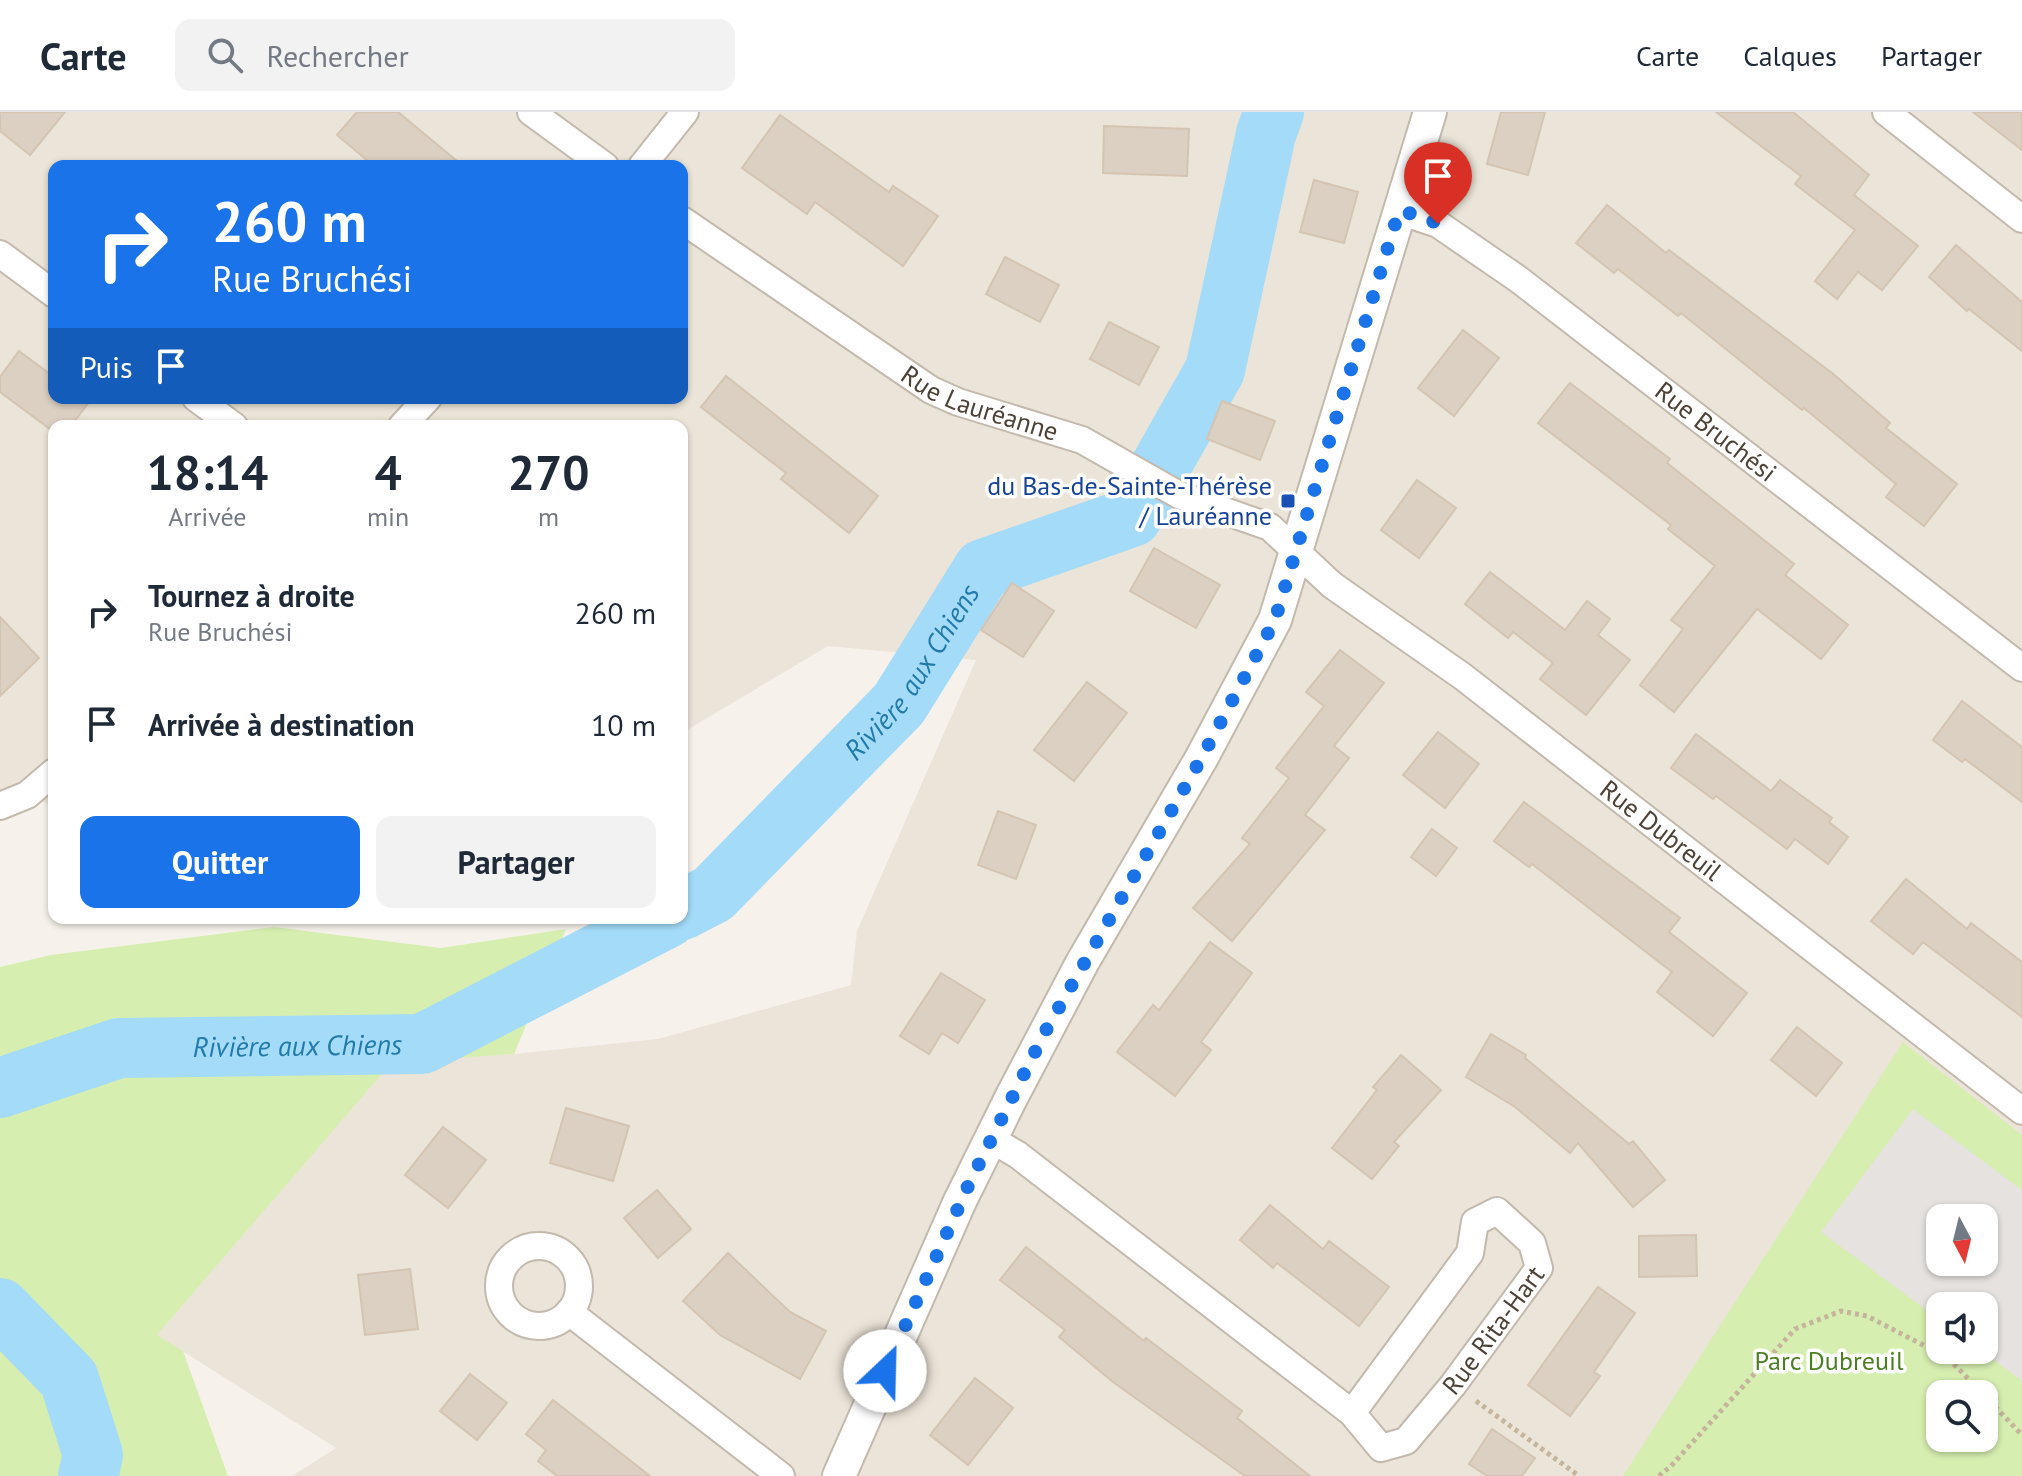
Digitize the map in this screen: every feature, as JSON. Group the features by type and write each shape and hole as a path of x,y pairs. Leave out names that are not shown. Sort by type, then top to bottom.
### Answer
{"street":[{"path":"531,112 597,160"},
{"path":"647,160 685,112"},
{"path":"839,1476 960,1201 991,1139 1082,963 1201,759 1275,620 1430,112"},
{"path":"1886,112 2022,219"},
{"name":"Rue Bruchési","path":"1399,211 1423,216 1438,224 1518,279 2022,668"},
{"name":"Rue Lauréanne","path":"688,224 931,390 958,402 1082,440 1179,495 1270,527 1296,553"},
{"path":"0,254 48,290"},
{"path":"204,404 226,420"},
{"path":"408,420 422,404"},
{"name":"Rue Dubreuil","path":"1296,553 1332,585 1462,676 2022,1111"},
{"path":"0,806 27,795 48,777"},
{"name":"Rue Rita-Hart","path":"991,1139 1018,1155 1352,1413 1381,1448 1406,1441 1453,1385 1539,1268 1532,1243 1497,1211 1475,1222 1470,1253 1352,1413"},
{"path":"569,1312 781,1476"}],"path":[{"path":"1659,1476 1795,1329 1841,1311 1867,1316 1948,1358 1969,1380"},
{"path":"1453,1385 1579,1476"},
{"path":"1998,1410 2022,1435"}],"shaded area":[{"path":"0,112 2022,112 2022,1476 292,1476 336,1448 157,1335 391,1062 514,1054 658,1039 851,985 857,931 976,660 828,646 688,729 688,420 48,420 48,804 26,796 0,807"},
{"path":"1913,1109 2022,1190 2022,1381 1998,1363 1998,1292 1926,1292 1926,1310 1821,1232"}],"green space":[{"path":"274,927 441,948 566,929 514,1054 391,1063 157,1335 183,1351 228,1476 0,1476 0,967 51,955"},
{"name":"Parc Dubreuil","path":"1903,1042 2022,1135 2022,1476 1623,1476"}],"building":[{"path":"0,112 65,112 30,155 0,131"},
{"path":"357,112 398,112 456,160 367,160 337,135"},
{"path":"1501,112 1545,112 1528,175 1487,164"},
{"path":"1716,112 1793,112 1869,175 1854,195 1918,246 1882,290 1858,272 1837,299 1815,281 1855,230 1795,184 1801,176"},
{"path":"1973,112 2022,112 2022,150"},
{"path":"780,115 889,192 893,186 938,216 903,266 815,202 807,214 742,168"},
{"path":"1104,126 1189,129 1187,176 1103,173"},
{"path":"1314,180 1358,192 1344,243 1300,232"},
{"path":"1607,205 1666,253 1669,250 1832,373 1890,423 1886,428 1957,484 1924,526 1886,497 1896,484 1804,408 1802,410 1681,313 1678,316 1618,269 1614,273 1576,243"},
{"path":"1956,245 2022,302 2022,351 1969,309 1967,311 1929,277"},
{"path":"1005,257 1059,285 1040,322 986,294"},
{"path":"1109,322 1159,347 1139,385 1090,359"},
{"path":"1463,330 1499,358 1454,416 1418,388"},
{"path":"19,351 48,373 48,404 88,404 76,420 48,420 48,428 0,392 0,377"},
{"path":"726,376 878,496 849,533 781,479 786,473 701,407"},
{"path":"1570,383 1670,459 1667,463 1794,564 1785,575 1848,625 1821,659 1757,609 1674,712 1640,685 1683,629 1671,620 1715,566 1668,529 1671,525 1538,423"},
{"path":"1222,401 1275,421 1260,460 1207,439"},
{"path":"1417,480 1456,508 1419,558 1381,530"},
{"path":"1154,548 1220,585 1196,628 1130,591"},
{"path":"1490,572 1565,630 1587,601 1610,619 1598,635 1630,660 1586,715 1540,679 1553,663 1513,632 1508,638 1465,604"},
{"path":"1012,583 1054,611 1023,657 981,630"},
{"path":"0,617 39,658 0,696"},
{"path":"1340,650 1384,683 1334,746 1349,758 1305,815 1325,830 1232,941 1193,908 1250,844 1242,838 1289,778 1276,768 1324,706 1306,692"},
{"path":"1087,682 1127,713 1074,781 1034,750"},
{"path":"1962,701 2022,747 2022,802 1965,759 1962,762 1933,740"},
{"path":"1438,732 1479,764 1445,808 1403,775"},
{"path":"1696,734 1771,791 1780,780 1832,818 1829,822 1848,837 1828,864 1795,839 1787,849 1716,796 1713,799 1671,768"},
{"path":"1524,802 1680,918 1669,932 1747,993 1713,1036 1657,992 1672,972 1532,864 1529,867 1494,841"},
{"path":"998,811 1036,825 1016,879 978,865"},
{"path":"1432,829 1457,848 1436,876 1411,857"},
{"path":"1906,879 1967,929 1971,923 2022,962 2022,1017 1923,942 1913,954 1871,921"},
{"path":"1210,942 1252,973 1201,1042 1211,1050 1175,1096 1117,1052 1153,1005 1159,1010"},
{"path":"941,973 985,1000 958,1043 942,1033 929,1054 900,1036"},
{"path":"1797,1027 1842,1063 1816,1096 1771,1060"},
{"path":"1491,1034 1526,1055 1525,1058 1629,1144 1633,1141 1665,1180 1633,1207 1578,1143 1570,1153 1515,1107 1466,1077"},
{"path":"1401,1055 1441,1090 1394,1142 1399,1146 1372,1179 1332,1148 1377,1090 1373,1087"},
{"path":"566,1108 629,1126 613,1181 550,1163"},
{"path":"443,1127 486,1160 448,1208 405,1175"},
{"path":"657,1190 691,1229 658,1258 624,1218"},
{"path":"1270,1205 1323,1249 1329,1241 1389,1287 1359,1326 1277,1263 1273,1268 1240,1240"},
{"path":"1696,1235 1697,1276 1639,1277 1639,1236"},
{"path":"1026,1247 1144,1341 1146,1338 1242,1411 1237,1418 1310,1476 1245,1476 1113,1382 1059,1337 1065,1330 1000,1280"},
{"path":"728,1253 790,1312 826,1331 800,1379 720,1335 683,1301"},
{"path":"410,1269 418,1329 365,1335 358,1275"},
{"path":"1598,1287 1635,1313 1594,1372 1600,1376 1570,1416 1528,1385"},
{"path":"470,1374 507,1403 477,1440 440,1411"},
{"path":"975,1378 1013,1408 968,1465 930,1435"},
{"path":"553,1400 650,1476 557,1476 538,1461 546,1450 526,1434"},
{"path":"1492,1429 1535,1458 1522,1476 1487,1476 1469,1464"}],"waterway":[{"name":"Rivière aux Chiens","path":"688,907 713,894 899,704 983,569 1132,517 1215,370 1266,134 1274,112"},
{"name":"Rivière aux Chiens","path":"0,1088 119,1048 422,1044 655,924"},
{"name":"Rivière aux Chiens","path":"0,1308 69,1379 93,1455 88,1476"}],"place":[{"name":"du Bas-de-Sainte-Thérèse / Lauréanne","path":"1288,501"}],"route":[{"path":"885,1371 969,1184 1045,1032 1201,759 1275,620 1399,211 1423,216 1438,224"}]}
